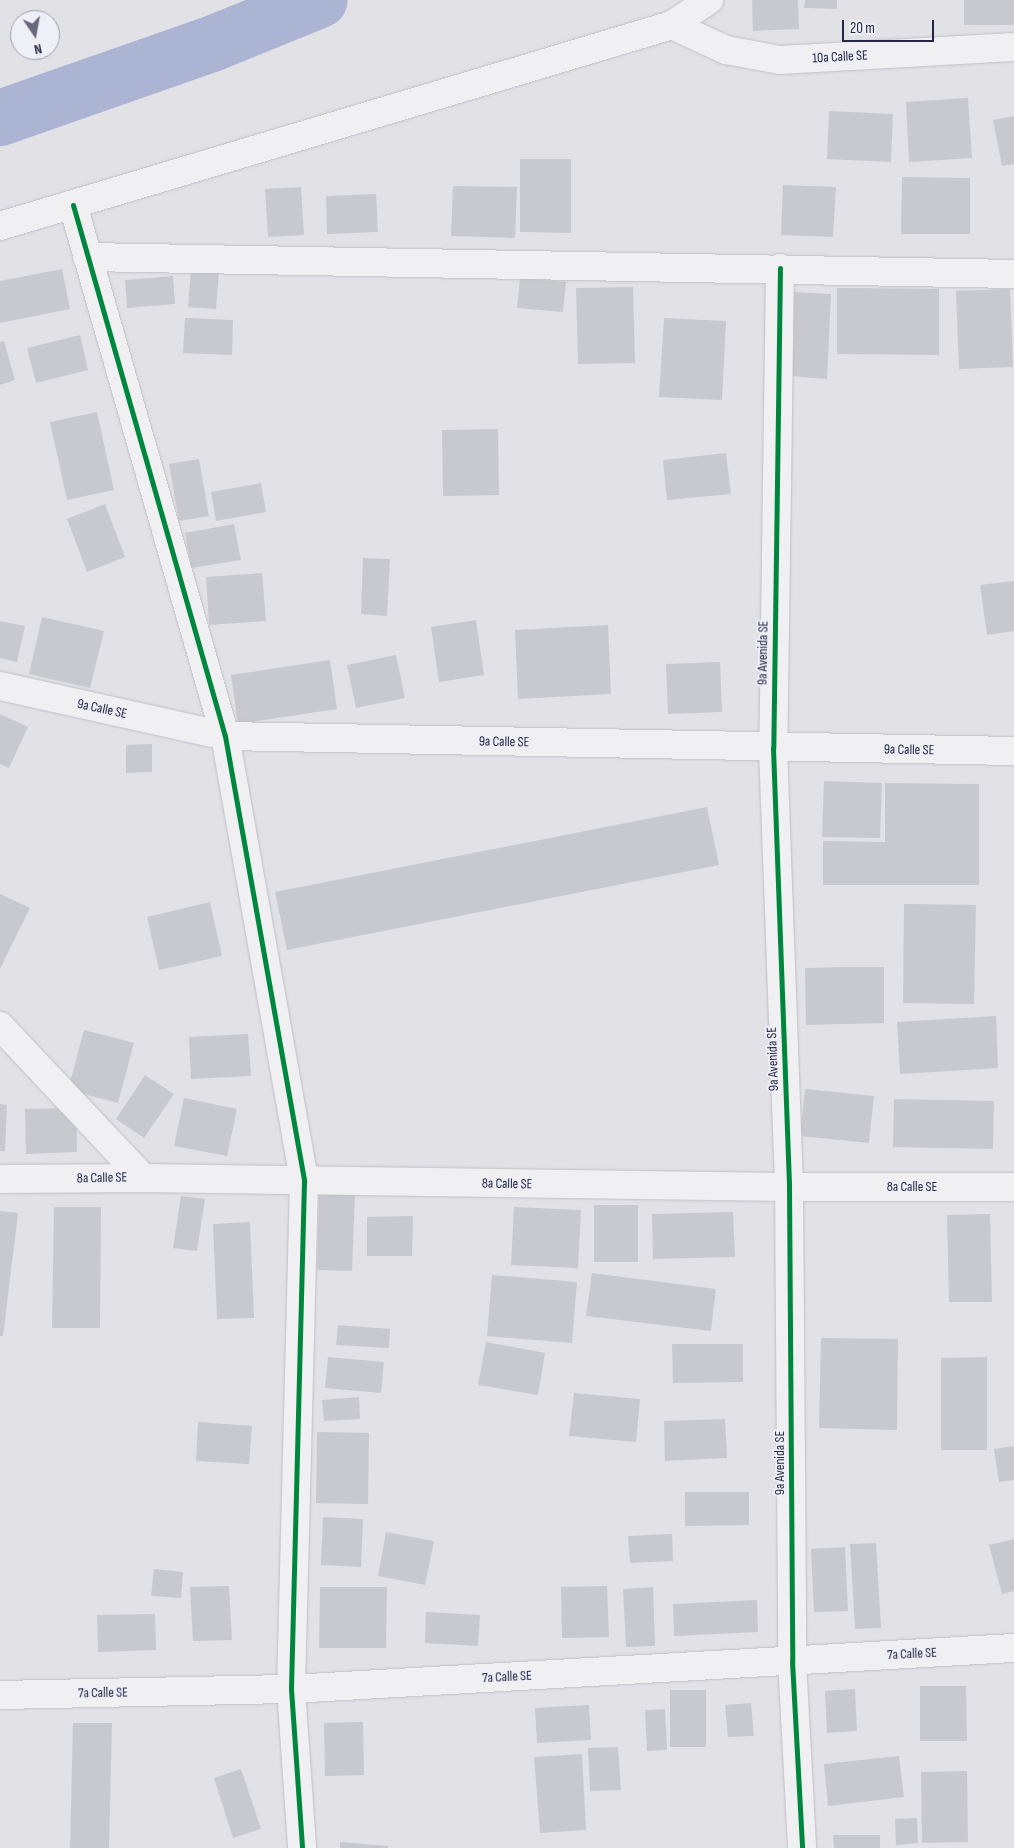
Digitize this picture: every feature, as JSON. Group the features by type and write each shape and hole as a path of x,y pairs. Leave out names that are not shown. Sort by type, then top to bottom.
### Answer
{"street":[{"path":"0,226 672,25 709,0"},
{"name":"10a Calle SE","path":"672,25 726,50 780,60 1014,48"},
{"path":"73,205 225,736 304,1181 291,1689 302,1848"},
{"path":"87,257 780,268 1014,274"},
{"name":"9a Avenida SE","path":"780,268 773,748 789,1187 792,1661 802,1848"},
{"name":"9a Calle SE","path":"0,686 225,736 773,748 1014,751"},
{"path":"0,1026 143,1178"},
{"name":"8a Calle SE","path":"0,1179 143,1178 789,1187 1014,1187"},
{"name":"7a Calle SE","path":"0,1696 291,1689 1014,1648"}],"building":[{"path":"752,0 798,0 799,29 753,31"},
{"path":"805,0 837,0 837,9 804,8"},
{"path":"964,0 1014,0 1014,25 964,25"},
{"path":"968,98 972,158 909,162 906,102"},
{"path":"829,111 893,114 891,162 827,159"},
{"path":"1014,116 1014,164 1002,166 993,120"},
{"path":"520,159 571,159 571,233 520,232"},
{"path":"902,177 970,178 970,234 901,234"},
{"path":"783,185 836,187 833,237 781,235"},
{"path":"453,186 517,187 515,238 451,236"},
{"path":"301,187 304,235 268,237 265,189"},
{"path":"376,194 378,232 327,234 326,196"},
{"path":"62,269 70,309 0,323 0,281"},
{"path":"191,269 219,271 216,309 188,307"},
{"path":"173,276 175,304 127,308 125,280"},
{"path":"520,278 566,282 563,312 517,308"},
{"path":"633,287 635,363 578,364 576,288"},
{"path":"837,288 939,289 939,355 837,354"},
{"path":"1010,289 1013,367 959,369 956,291"},
{"path":"792,292 831,294 827,379 789,376"},
{"path":"185,318 233,320 232,355 183,353"},
{"path":"664,318 726,321 722,400 659,397"},
{"path":"80,335 88,370 36,383 27,348"},
{"path":"4,341 15,380 0,385 0,342"},
{"path":"97,412 114,490 67,500 50,422"},
{"path":"498,429 499,495 443,496 442,430"},
{"path":"726,453 731,494 667,500 663,460"},
{"path":"199,459 209,516 179,521 169,464"},
{"path":"261,483 266,512 216,521 211,492"},
{"path":"105,504 125,557 87,572 67,519"},
{"path":"234,524 241,560 191,568 185,533"},
{"path":"363,558 390,559 387,616 361,614"},
{"path":"262,573 266,621 209,625 206,577"},
{"path":"1014,581 1014,631 987,635 980,585"},
{"path":"42,617 104,631 90,688 29,674"},
{"path":"476,620 484,675 439,682 431,627"},
{"path":"0,621 25,626 17,662 0,658"},
{"path":"608,625 611,694 518,699 515,630"},
{"path":"396,655 405,698 356,708 347,665"},
{"path":"330,660 337,709 238,724 231,675"},
{"path":"720,662 722,712 668,714 666,664"},
{"path":"0,714 28,727 9,768 0,764"},
{"path":"152,744 152,772 126,773 126,745"},
{"path":"824,781 882,783 880,838 822,837"},
{"path":"885,783 979,784 979,885 823,885 823,841 885,842"},
{"path":"707,807 719,865 287,950 275,892"},
{"path":"0,894 30,908 0,969"},
{"path":"210,902 222,956 159,970 147,917"},
{"path":"904,904 976,905 974,1004 903,1003"},
{"path":"884,967 884,1023 806,1025 805,968"},
{"path":"996,1016 998,1068 900,1074 897,1022"},
{"path":"84,1030 134,1043 118,1103 68,1090"},
{"path":"248,1034 251,1076 191,1079 189,1037"},
{"path":"145,1075 174,1094 144,1138 116,1119"},
{"path":"805,1089 874,1096 869,1143 800,1136"},
{"path":"184,1098 237,1109 227,1156 174,1146"},
{"path":"894,1099 994,1101 993,1149 893,1147"},
{"path":"0,1104 7,1105 5,1151 0,1151"},
{"path":"76,1108 77,1152 26,1154 25,1109"},
{"path":"319,1193 355,1194 352,1271 317,1270"},
{"path":"181,1196 205,1199 197,1251 173,1248"},
{"path":"594,1205 638,1205 638,1262 594,1262"},
{"path":"54,1207 101,1207 100,1328 52,1328"},
{"path":"514,1207 581,1210 578,1268 511,1265"},
{"path":"0,1211 18,1213 3,1336 0,1336"},
{"path":"733,1212 735,1257 653,1259 652,1214"},
{"path":"990,1214 992,1302 949,1302 947,1215"},
{"path":"413,1216 412,1256 367,1256 367,1217"},
{"path":"250,1222 254,1318 217,1319 213,1224"},
{"path":"592,1273 716,1289 711,1331 586,1316"},
{"path":"492,1275 577,1282 572,1343 487,1336"},
{"path":"338,1325 390,1329 389,1348 336,1345"},
{"path":"821,1338 898,1339 897,1430 819,1428"},
{"path":"486,1342 545,1353 538,1395 478,1385"},
{"path":"672,1344 743,1344 743,1382 673,1383"},
{"path":"328,1357 384,1362 381,1393 325,1388"},
{"path":"987,1357 987,1450 941,1450 941,1358"},
{"path":"574,1393 640,1399 636,1442 569,1436"},
{"path":"359,1397 360,1419 324,1421 322,1400"},
{"path":"725,1419 727,1458 665,1461 664,1421"},
{"path":"198,1422 252,1426 249,1464 196,1461"},
{"path":"317,1432 369,1433 368,1504 316,1503"},
{"path":"1014,1446 1014,1480 999,1482 994,1449"},
{"path":"685,1492 749,1492 749,1525 685,1526"},
{"path":"323,1517 363,1519 361,1567 321,1565"},
{"path":"386,1532 434,1541 425,1585 378,1576"},
{"path":"672,1534 673,1561 630,1563 628,1536"},
{"path":"1014,1539 1014,1591 1002,1594 989,1545"},
{"path":"876,1543 881,1628 855,1629 850,1544"},
{"path":"845,1547 848,1611 814,1612 811,1549"},
{"path":"154,1569 183,1572 181,1598 151,1596"},
{"path":"229,1586 232,1640 193,1641 190,1587"},
{"path":"607,1586 609,1637 562,1638 561,1587"},
{"path":"320,1587 387,1587 386,1648 319,1648"},
{"path":"653,1587 655,1646 626,1647 623,1589"},
{"path":"757,1600 758,1632 674,1636 673,1604"},
{"path":"426,1612 480,1615 478,1646 425,1643"},
{"path":"155,1614 156,1650 98,1652 97,1615"},
{"path":"920,1686 966,1686 967,1741 920,1741"},
{"path":"855,1689 857,1731 827,1733 825,1691"},
{"path":"670,1690 706,1690 706,1747 670,1747"},
{"path":"751,1703 754,1736 728,1737 725,1705"},
{"path":"589,1705 591,1740 537,1743 535,1708"},
{"path":"665,1709 667,1750 647,1751 645,1710"},
{"path":"363,1722 364,1775 325,1776 324,1723"},
{"path":"73,1723 112,1723 109,1848 70,1848"},
{"path":"618,1747 621,1790 590,1791 588,1748"},
{"path":"582,1754 586,1830 540,1833 534,1757"},
{"path":"899,1756 904,1797 828,1806 824,1764"},
{"path":"241,1769 261,1829 233,1838 214,1778"},
{"path":"967,1771 968,1842 922,1843 921,1772"},
{"path":"917,1818 918,1843 896,1845 895,1819"},
{"path":"833,1835 880,1835 880,1848 834,1848"},
{"path":"340,1842 388,1846 388,1848 340,1848"}],"waterway":[{"path":"0,118 214,43 320,0"}],"cycle path":[{"path":"73,205 225,736 304,1181 291,1689 302,1848"},
{"path":"780,268 773,748 789,1187 792,1661 802,1848"}]}
